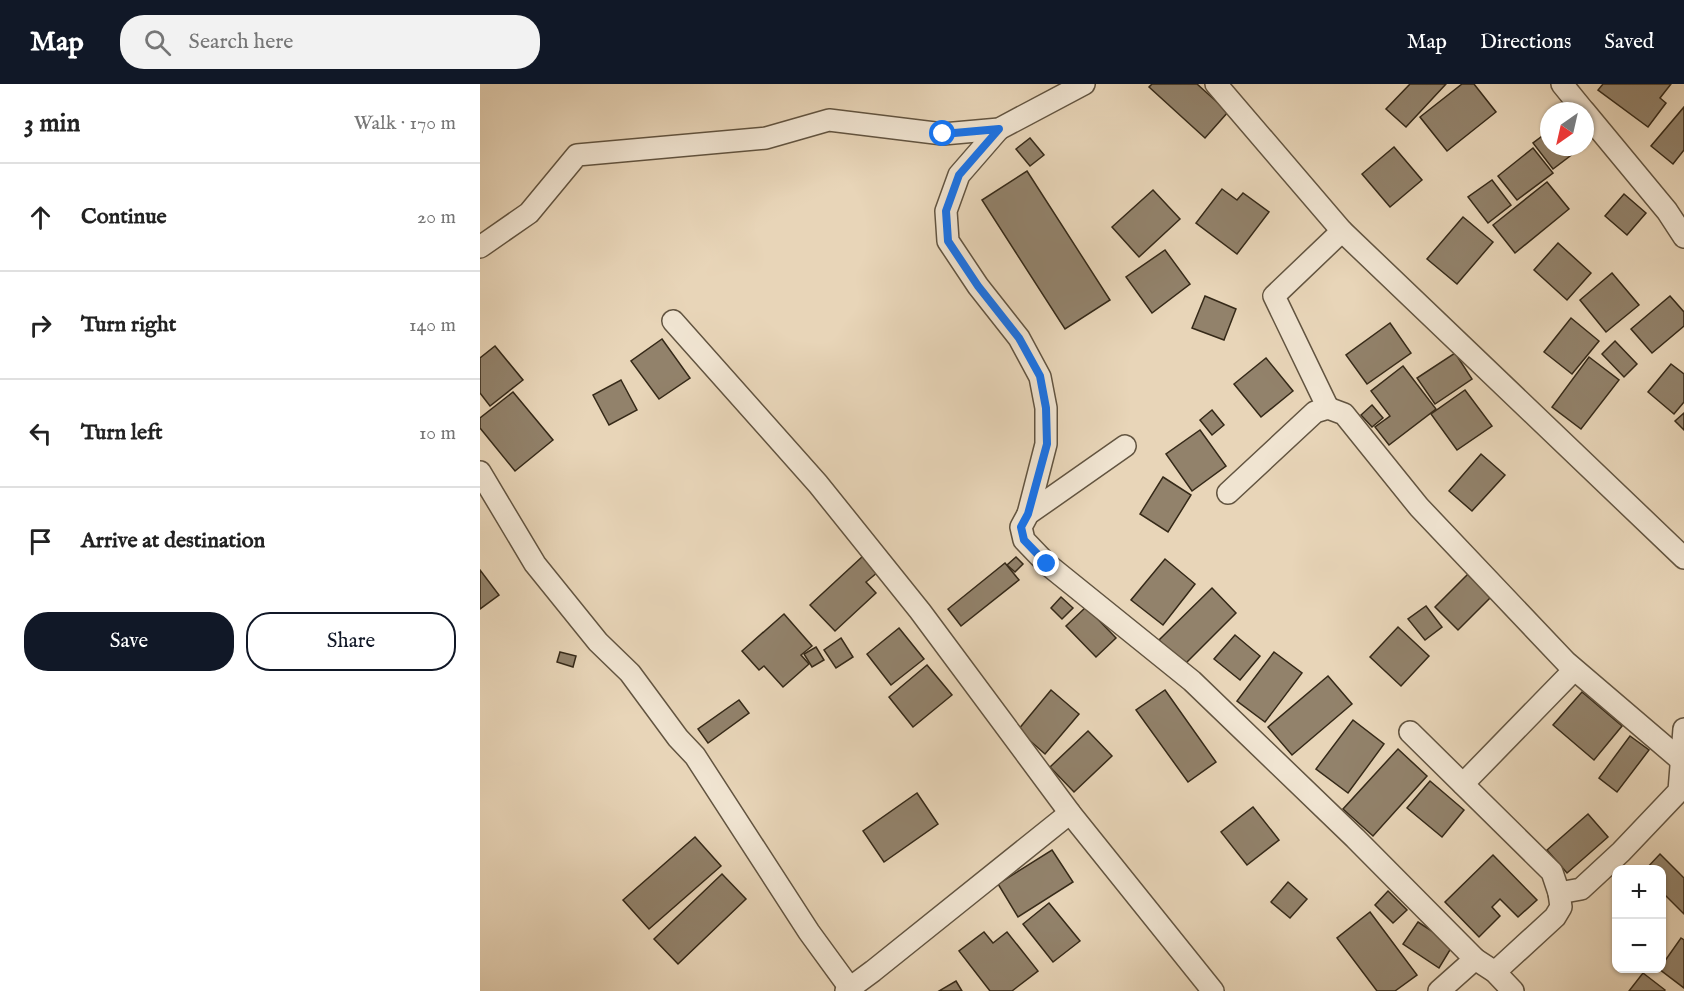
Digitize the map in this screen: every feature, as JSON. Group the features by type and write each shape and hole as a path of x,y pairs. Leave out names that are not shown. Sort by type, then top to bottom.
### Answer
{"street":[{"path":"1084,84 999,129 959,175 946,211 948,241 978,286 1019,338 1040,376 1046,408 1047,444 1028,514 1021,527 1024,540 1047,564 1192,681 1355,838 1475,959 1495,972 1513,991"},
{"path":"1216,84 1342,231 1684,558"},
{"path":"1562,84 1577,102"},
{"path":"480,247 529,213 577,155 766,138 829,120 943,134 999,129"},
{"path":"1594,122 1676,211 1684,237"},
{"path":"1328,408 1274,296 1342,231"},
{"path":"673,321 825,494 920,612 1070,813 1206,989"},
{"path":"1228,493 1315,412 1328,408 1344,414 1419,507 1574,670 1682,761"},
{"path":"1028,514 1125,446"},
{"path":"480,472 535,564 598,642 630,673 678,738 695,756 849,990 1070,813"},
{"path":"1463,784 1574,670"},
{"path":"1559,893 1581,889 1621,852 1679,791 1684,729"},
{"path":"1410,732 1552,872 1561,907 1555,917 1495,972"},
{"path":"1439,991 1475,959"}],"building":[{"path":"1152,84 1197,84 1228,112 1205,138 1149,87"},
{"path":"1410,84 1446,84 1406,127 1386,109"},
{"path":"1462,84 1474,84 1496,112 1447,151 1420,117"},
{"path":"1603,84 1671,84 1660,98 1666,103 1648,127 1598,90"},
{"path":"1684,107 1684,150 1673,164 1651,146"},
{"path":"1030,138 1044,155 1030,166 1016,149"},
{"path":"1540,138 1540,152 1533,143"},
{"path":"1394,147 1422,180 1390,207 1362,174"},
{"path":"1533,148 1553,173 1517,200 1498,176"},
{"path":"1543,156 1570,156 1553,169"},
{"path":"1027,171 1110,300 1065,329 982,200"},
{"path":"1492,180 1511,205 1488,223 1468,197"},
{"path":"1547,182 1569,209 1515,253 1493,225"},
{"path":"1222,189 1237,200 1243,193 1269,212 1237,254 1196,223"},
{"path":"1153,190 1180,219 1139,257 1112,227"},
{"path":"1624,194 1646,213 1627,235 1605,216"},
{"path":"1463,217 1493,242 1457,284 1427,259"},
{"path":"1558,243 1591,273 1567,300 1534,270"},
{"path":"1165,250 1190,284 1152,313 1126,277"},
{"path":"1612,273 1639,305 1606,332 1580,300"},
{"path":"1205,296 1236,309 1224,340 1192,328"},
{"path":"1670,296 1684,312 1684,326 1652,353 1631,329"},
{"path":"1571,318 1599,341 1572,374 1544,352"},
{"path":"1390,323 1411,353 1367,384 1346,355"},
{"path":"662,339 690,378 659,399 631,361"},
{"path":"1615,341 1637,364 1624,377 1602,354"},
{"path":"495,346 523,380 490,406 480,393 480,358"},
{"path":"1455,353 1472,379 1435,404 1417,378"},
{"path":"1589,357 1619,380 1581,429 1552,407"},
{"path":"1266,358 1293,391 1261,417 1234,384"},
{"path":"1671,364 1684,374 1684,402 1674,414 1648,392"},
{"path":"1403,366 1436,409 1389,445 1375,427 1390,416 1371,391"},
{"path":"621,380 637,410 609,425 593,395"},
{"path":"1465,390 1492,426 1457,450 1431,414"},
{"path":"513,392 553,440 515,471 480,428 480,418"},
{"path":"1372,405 1383,418 1372,427 1361,415"},
{"path":"1212,410 1224,425 1212,435 1200,420"},
{"path":"1684,413 1684,430 1675,421"},
{"path":"1200,430 1226,466 1192,491 1166,454"},
{"path":"1481,454 1505,475 1472,511 1449,491"},
{"path":"1163,477 1191,495 1168,532 1140,514"},
{"path":"863,556 878,572 866,582 876,593 835,631 810,605"},
{"path":"1016,557 1023,564 1015,572 1007,565"},
{"path":"1165,559 1195,584 1163,625 1131,600"},
{"path":"1005,563 1019,580 961,626 948,609"},
{"path":"480,570 499,595 480,609"},
{"path":"1468,574 1491,597 1458,630 1435,607"},
{"path":"1212,588 1236,613 1184,665 1159,640"},
{"path":"1061,597 1073,608 1062,619 1051,608"},
{"path":"1426,606 1442,627 1425,640 1408,619"},
{"path":"1086,607 1116,638 1096,657 1066,626"},
{"path":"784,614 812,646 801,655 809,664 783,687 764,666 759,670 742,651"},
{"path":"1398,627 1429,656 1401,686 1370,657"},
{"path":"899,628 924,659 891,685 867,654"},
{"path":"1235,635 1260,656 1240,680 1214,659"},
{"path":"841,638 853,657 836,668 824,650"},
{"path":"816,647 824,660 812,667 804,654"},
{"path":"560,652 576,656 573,667 557,662"},
{"path":"1274,652 1302,673 1265,722 1237,701"},
{"path":"927,665 952,695 913,727 889,697"},
{"path":"1328,676 1352,704 1292,755 1268,727"},
{"path":"1051,690 1079,714 1045,754 1018,730"},
{"path":"1165,690 1216,762 1188,782 1136,710"},
{"path":"1582,692 1622,726 1594,760 1553,725"},
{"path":"739,700 749,713 708,743 698,729"},
{"path":"1353,720 1384,744 1348,793 1316,769"},
{"path":"1088,731 1112,756 1074,792 1050,767"},
{"path":"1630,736 1649,750 1617,792 1599,778"},
{"path":"1398,749 1427,776 1373,836 1343,809"},
{"path":"1430,781 1464,810 1442,837 1407,808"},
{"path":"917,793 938,824 884,862 863,831"},
{"path":"1253,807 1279,840 1247,865 1221,832"},
{"path":"1588,814 1608,837 1567,873 1547,850"},
{"path":"695,837 721,866 649,929 623,900"},
{"path":"1052,850 1073,882 1018,917 998,884"},
{"path":"1660,854 1684,878 1684,914 1666,896 1666,865 1650,865"},
{"path":"1493,855 1537,900 1518,917 1500,899 1492,907 1500,916 1479,937 1445,902"},
{"path":"722,874 746,899 678,964 654,939"},
{"path":"1288,882 1307,899 1290,918 1271,902"},
{"path":"1388,891 1407,910 1393,923 1375,905"},
{"path":"1049,903 1080,941 1053,962 1023,924"},
{"path":"1370,912 1417,975 1395,991 1377,991 1337,938"},
{"path":"1418,922 1453,945 1439,968 1403,944"},
{"path":"984,932 993,943 1007,932 1038,971 1012,991 990,991 959,951"},
{"path":"1681,938 1684,940 1684,988 1664,973 1666,959"},
{"path":"1643,973 1665,990 1664,991 1629,991"},
{"path":"956,981 962,991 939,991"}],"route":[{"path":"943,134 999,129 959,175 946,211 948,241 978,286 1019,338 1040,376 1046,408 1047,444 1028,514 1021,527 1024,540 1047,564"}]}
